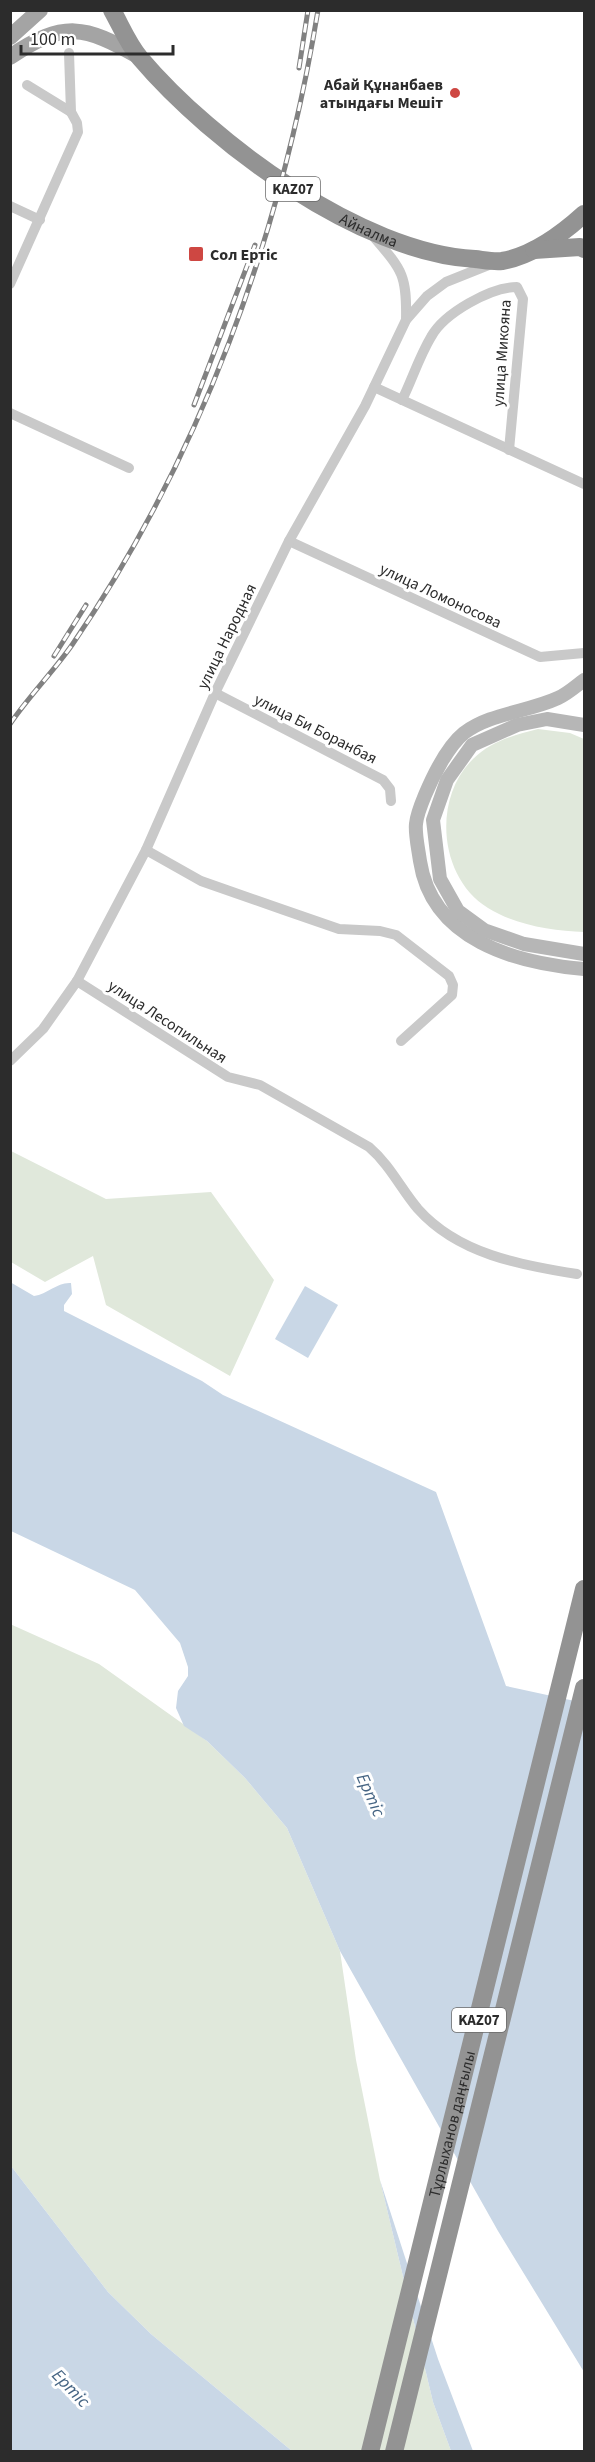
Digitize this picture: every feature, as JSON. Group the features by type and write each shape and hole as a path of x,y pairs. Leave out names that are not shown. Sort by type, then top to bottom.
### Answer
{"highway":[{"name":"Айналма","path":"112,10 138,56 177,98 252,162 311,201 399,243 429,253 502,261 534,250 585,214"},
{"name":"KAZ07","path":"534,250 580,247 585,249"},
{"name":"Тұрлыханов даңғылы","path":"370,2451 585,1589"},
{"name":"Тұрлыханов даңғылы","path":"394,2451 585,1688"}],"main road":[{"path":"10,37 40,10"},
{"path":"10,57 46,37 74,30 102,35 138,56"},
{"path":"585,680 558,698 487,729 472,745 447,780 433,819 440,879 458,910 484,930 524,944 585,954"},
{"path":"585,725 547,720 463,734 434,772 414,821 423,880 447,920 477,942 521,958 585,969"}],"street":[{"path":"10,284 78,132 77,123 71,112 69,53"},
{"path":"27,85 71,112"},
{"path":"10,206 40,220"},
{"path":"365,227 400,268 407,287 406,320"},
{"name":"улица Народная","path":"10,1061 43,1029 77,981 146,850 215,693 289,541 374,387 406,320 427,296 446,282 502,261"},
{"name":"улица Микояна","path":"402,400 432,335 445,322 489,292 504,287 517,287 523,299 509,450"},
{"path":"374,387 585,484"},
{"path":"10,413 129,468"},
{"name":"улица Ломоносова","path":"289,541 540,657 585,653"},
{"name":"улица Би Боранбая","path":"215,693 383,780 390,789 392,801"},
{"path":"146,850 201,881 328,925 396,935 448,976 453,985 452,994 401,1041"},
{"name":"улица Лесопильная","path":"77,981 228,1077 260,1085 369,1147 382,1158 431,1222 453,1239 520,1266 577,1274"}],"shaded area":[{"path":"538,729 570,733 584,739 584,932 534,926 510,919 488,908 472,895 459,878 451,858 447,837 447,816 451,795 460,776 473,759 495,743"},
{"path":"11,1151 106,1199 211,1192 274,1280 230,1376 106,1305 93,1256 45,1282 11,1262"},
{"path":"10,1624 99,1664 207,1741 245,1778 287,1828 340,1951 356,2060 380,2180 433,2402 451,2451 292,2451 151,2334 108,2292 11,2166"}],"water":[{"name":"Ертіс","path":"10,1282 34,1296 61,1284 71,1283 72,1294 64,1305 64,1311 202,1381 223,1395 436,1492 506,1686 584,1703 584,2372 498,2231 340,1951 287,1828 245,1778 207,1741 184,1726 176,1708 178,1691 188,1676 188,1667 180,1643 135,1590 11,1531"},
{"path":"305,1286 338,1305 308,1358 275,1339"},
{"name":"Ертіс","path":"11,2166 108,2292 151,2334 292,2451 11,2451"},
{"path":"380,2180 438,2359 473,2451 451,2451 433,2402"}],"railway":[{"path":"299,68 308,10"},
{"path":"10,724 72,645 118,573 160,498 197,421 230,341 258,260 282,178 302,94 318,10"},
{"path":"194,405 255,245"},
{"path":"54,656 86,605"}],"place":[{"name":"Абай Құнанбаев атындағы Мешіт","path":"455,93"},
{"name":"Сол Ертіс","path":"196,254"}]}
